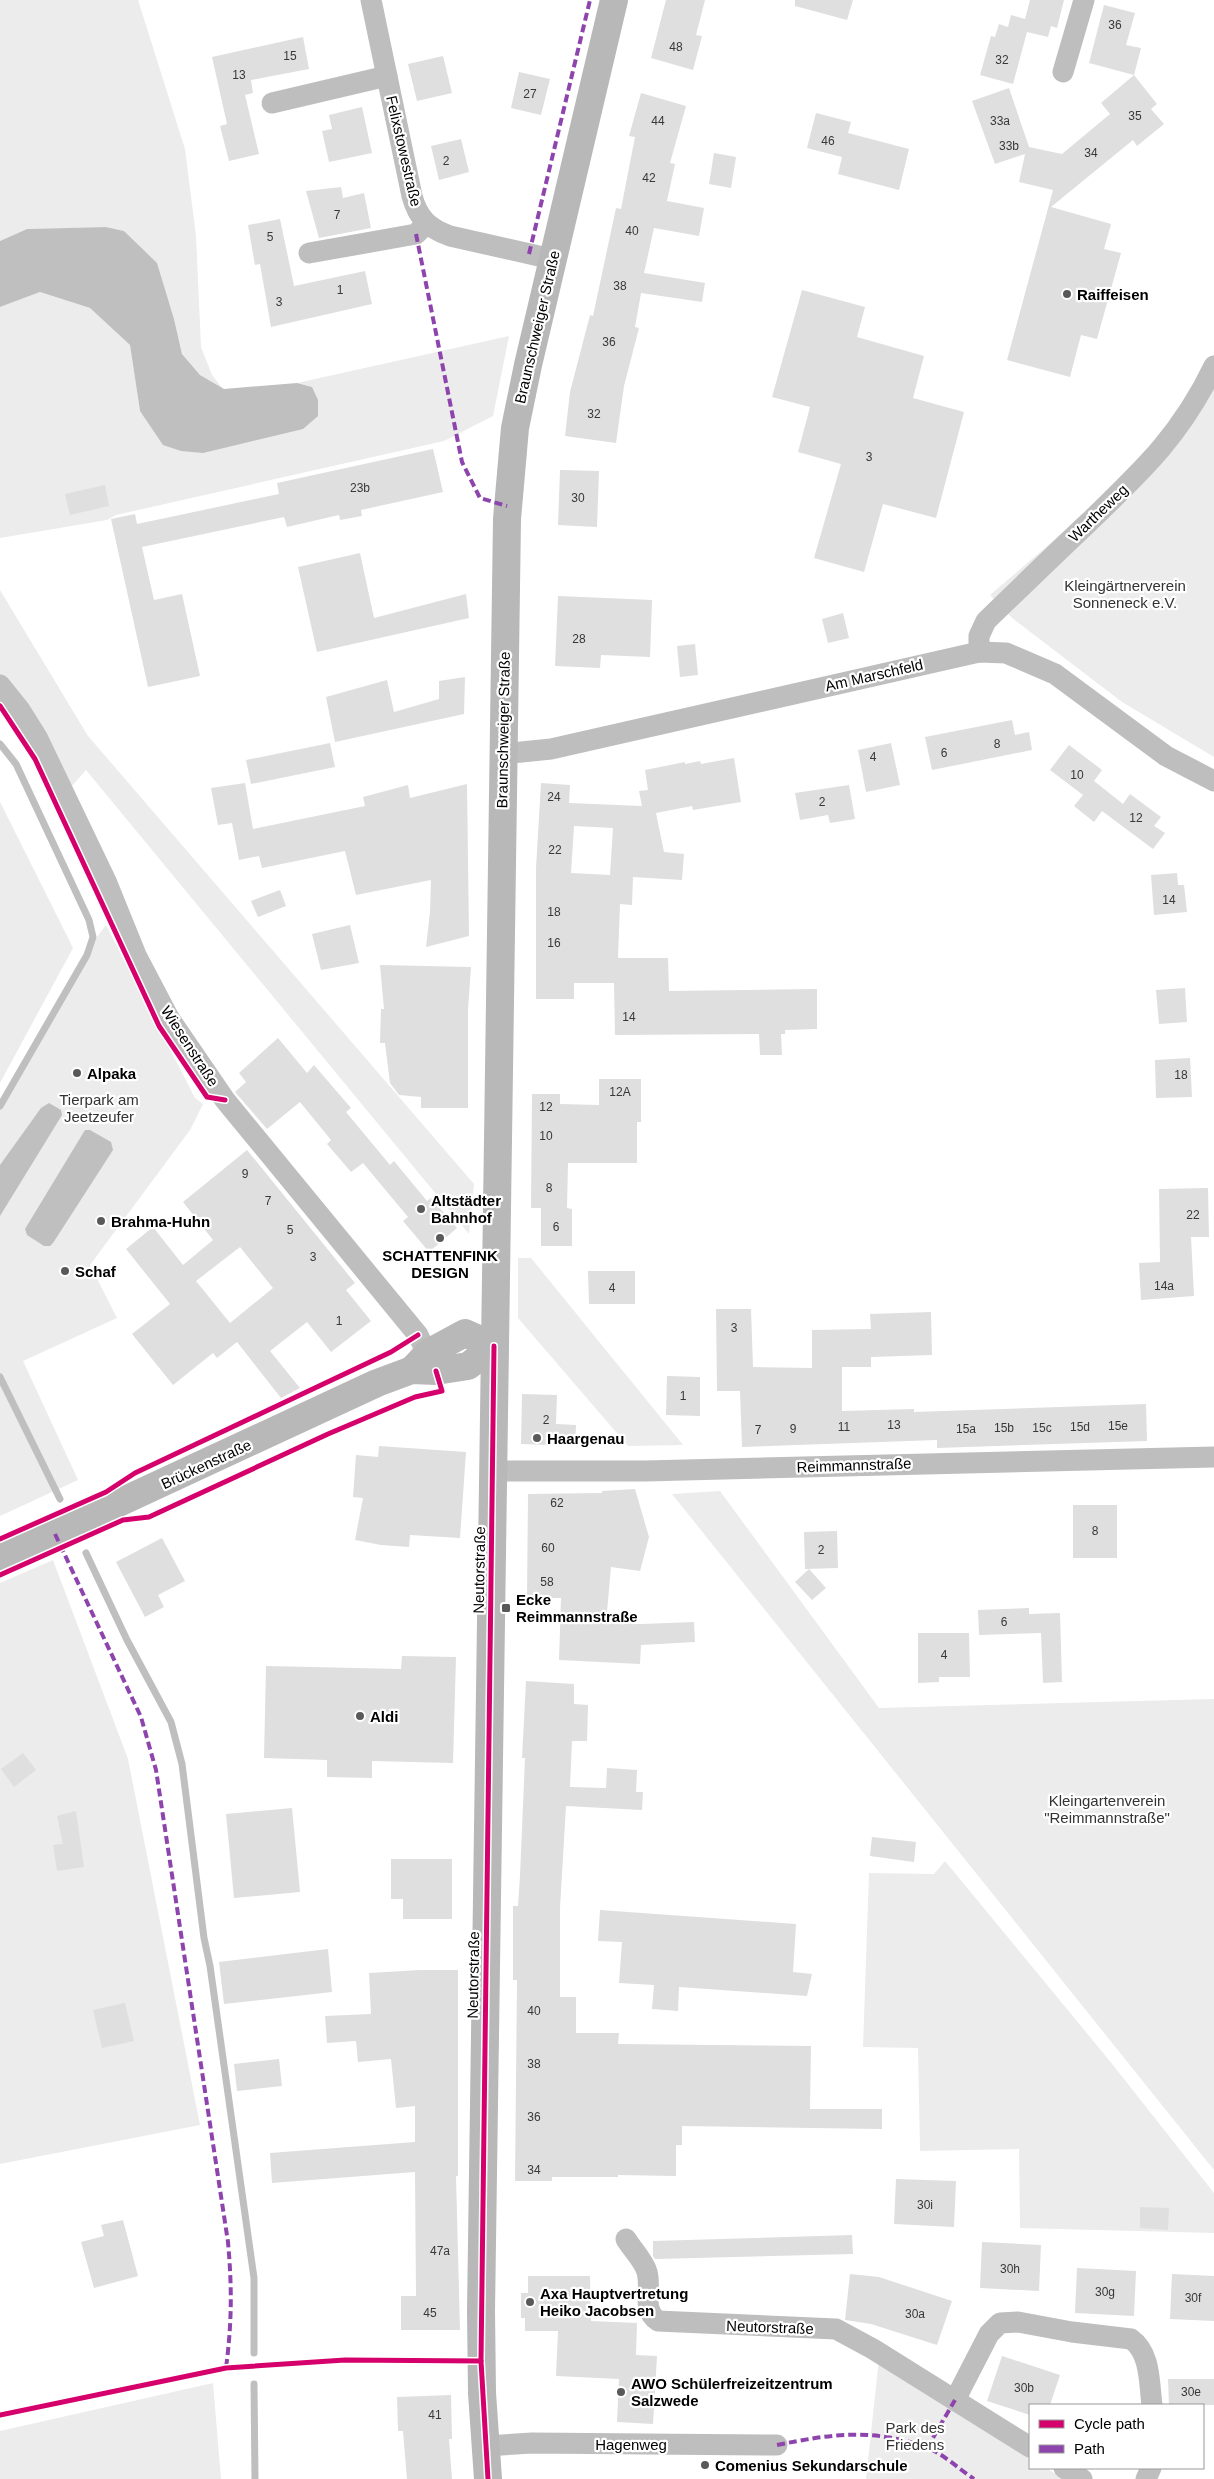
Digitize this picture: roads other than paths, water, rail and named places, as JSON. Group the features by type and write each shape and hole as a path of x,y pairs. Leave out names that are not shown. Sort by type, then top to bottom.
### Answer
{"main road":[{"name":"Braunschweiger Straße","path":"493,1471 505,554 510,470 518,409 614,0"},
{"name":"Brückenstraße","path":"0,1558 377,1383 425,1364 464,1333 494,1346"},
{"name":"Neutorstraße","path":"488,2479 481,2341 493,1471"}],"street":[{"name":"Felixstowestraße","path":"371,0 413,200 419,215 426,224 450,236 552,260"},
{"path":"1063,72 1084,0"},
{"name":"Felixstowestraße","path":"272,103 387,76"},
{"name":"Felixstowestraße","path":"309,253 416,234 426,224"},
{"name":"Wartheweg","path":"979,652 978,636 986,621 1152,461 1178,430 1200,396 1214,366"},
{"name":"Am Marschfeld","path":"502,754 550,749 979,652 1006,653 1055,674 1166,756 1214,781"},
{"name":"Wiesenstraße","path":"0,685 20,710 37,737 106,881 136,955 169,1018 226,1100 415,1332 425,1364"},
{"name":"Reimmannstraße","path":"493,1471 644,1471 1214,1457"},
{"name":"Neutorstraße","path":"626,2238 647,2272 649,2306 652,2316 658,2321 836,2329 873,2349 1029,2446"},
{"path":"955,2400 990,2334 1000,2323 1018,2322 1072,2332 1131,2339 1139,2344 1144,2353 1152,2404"},
{"name":"Hagenweg","path":"485,2446 532,2443 777,2444"},
{"path":"1066,2469 1082,2479"}],"waterway":[{"path":"0,744 16,764 89,920 93,937 87,955 0,1106"},
{"path":"0,1377 60,1499"},
{"path":"86,1553 127,1640 171,1722 182,1764 204,1938 210,1966 254,2278 254,2353"},
{"path":"254,2384 255,2479"}],"place":[{"name":"Raiffeisen","path":"1067,294"},
{"name":"Alpaka","path":"77,1073"},
{"name":"Altstädter Bahnhof","path":"421,1209"},
{"name":"Brahma-Huhn","path":"101,1221"},
{"name":"SCHATTENFINK DESIGN","path":"440,1238"},
{"name":"Schaf","path":"65,1271"},
{"name":"Haargenau","path":"537,1438"},
{"name":"Ecke Reimmannstraße","path":"506,1608"},
{"name":"Aldi","path":"360,1716"},
{"name":"Axa Hauptvertretung Heiko Jacobsen","path":"530,2302"},
{"name":"AWO Schülerfreizeitzentrum Salzwede","path":"621,2392"},
{"name":"Comenius Sekundarschule","path":"705,2465"}],"park label":[{"name":"Kleingärtnerverein Sonneneck e.V.","path":"1125,594"},
{"name":"Tierpark am Jeetzeufer","path":"99,1108"},
{"name":"Kleingartenverein \"Reimmannstraße\"","path":"1107,1808"},
{"name":"Park des Friedens","path":"915,2436"}]}
